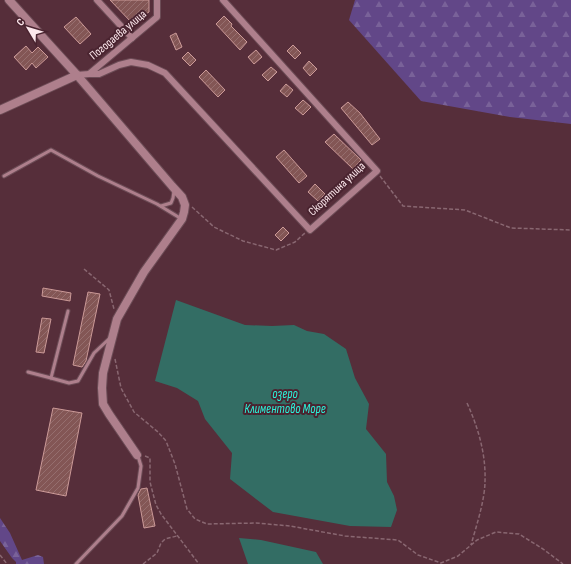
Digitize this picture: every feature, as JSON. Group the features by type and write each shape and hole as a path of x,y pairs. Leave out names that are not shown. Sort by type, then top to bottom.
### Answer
{"street":[{"path":"9,0 77,75 182,198 185,205 182,219 144,272 116,319 103,373 102,396 104,404 109,414 137,455"},
{"path":"97,0 132,38"},
{"name":"Погодаева улица","path":"77,75 89,74 157,17 157,0"},
{"name":"Скорятина улица","path":"89,74 99,74 119,65 131,62 148,65 165,72 310,230 377,171 223,0"},
{"path":"0,110 77,75"}],"lane":[{"path":"4,176 51,150 98,176 161,206 182,219"},
{"path":"161,206 170,203 174,192 172,186"},
{"path":"52,378 68,311"},
{"path":"28,372 69,383 78,381 94,353 112,335"},
{"path":"76,564 122,516 138,488 142,466 137,455"}],"path":[{"path":"377,171 403,206 465,210 512,228 571,230"},
{"path":"182,198 214,228 243,241 276,250 295,242 310,230"},
{"path":"84,269 109,290 116,319"},
{"path":"115,357 122,388 134,412 158,432 166,441 175,464 187,509 195,519 207,524 256,523 290,526 345,536 398,540 418,555 442,563 458,556 477,540 496,532 519,534 563,564"},
{"path":"467,403 480,438 485,482 479,518 471,545"},
{"path":"137,455 150,458 150,482 156,505 177,536 199,564"},
{"path":"143,564 157,553 165,539 177,536"},
{"path":"0,555 7,564"}],"green space":[{"path":"355,0 571,0 571,124 510,117 421,101 349,20"},
{"path":"0,518 10,533 22,560 38,555 43,557 44,564 16,564 0,541"}],"water":[{"name":"озеро Климентово Море","path":"176,300 245,325 294,325 307,331 324,334 346,349 355,378 369,404 366,429 386,454 387,482 394,496 397,510 391,527 350,526 273,512 230,479 232,453 205,419 198,401 177,388 155,381"},
{"path":"239,538 261,540 316,552 323,564 248,564"}],"building":[{"path":"110,0 149,0 149,12 132,23"},
{"path":"224,16 232,24 231,26 247,42 240,50 216,24"},
{"path":"76,17 91,34 80,44 64,27"},
{"path":"176,33 182,47 176,50 170,36"},
{"path":"293,45 301,53 295,59 287,51"},
{"path":"26,46 32,53 38,47 48,57 36,68 32,63 26,70 14,57"},
{"path":"256,50 262,57 254,64 248,57"},
{"path":"188,52 196,60 190,66 182,58"},
{"path":"309,61 317,69 310,76 303,68"},
{"path":"271,67 277,72 268,81 262,75"},
{"path":"206,70 225,90 218,97 199,77"},
{"path":"286,84 293,90 287,97 280,91"},
{"path":"303,100 311,107 303,115 295,108"},
{"path":"348,102 360,113 380,139 372,145 341,108"},
{"path":"334,134 361,160 353,169 325,142"},
{"path":"284,150 307,176 299,183 276,157"},
{"path":"315,184 325,194 318,201 308,192"},
{"path":"283,227 289,233 281,241 275,235"},
{"path":"43,288 71,293 70,301 42,296"},
{"path":"88,292 100,294 86,361 82,367 73,365"},
{"path":"42,318 51,319 44,353 36,352"},
{"path":"53,408 82,413 66,496 36,490"},
{"path":"147,488 155,526 144,528 138,495 141,489"}]}
